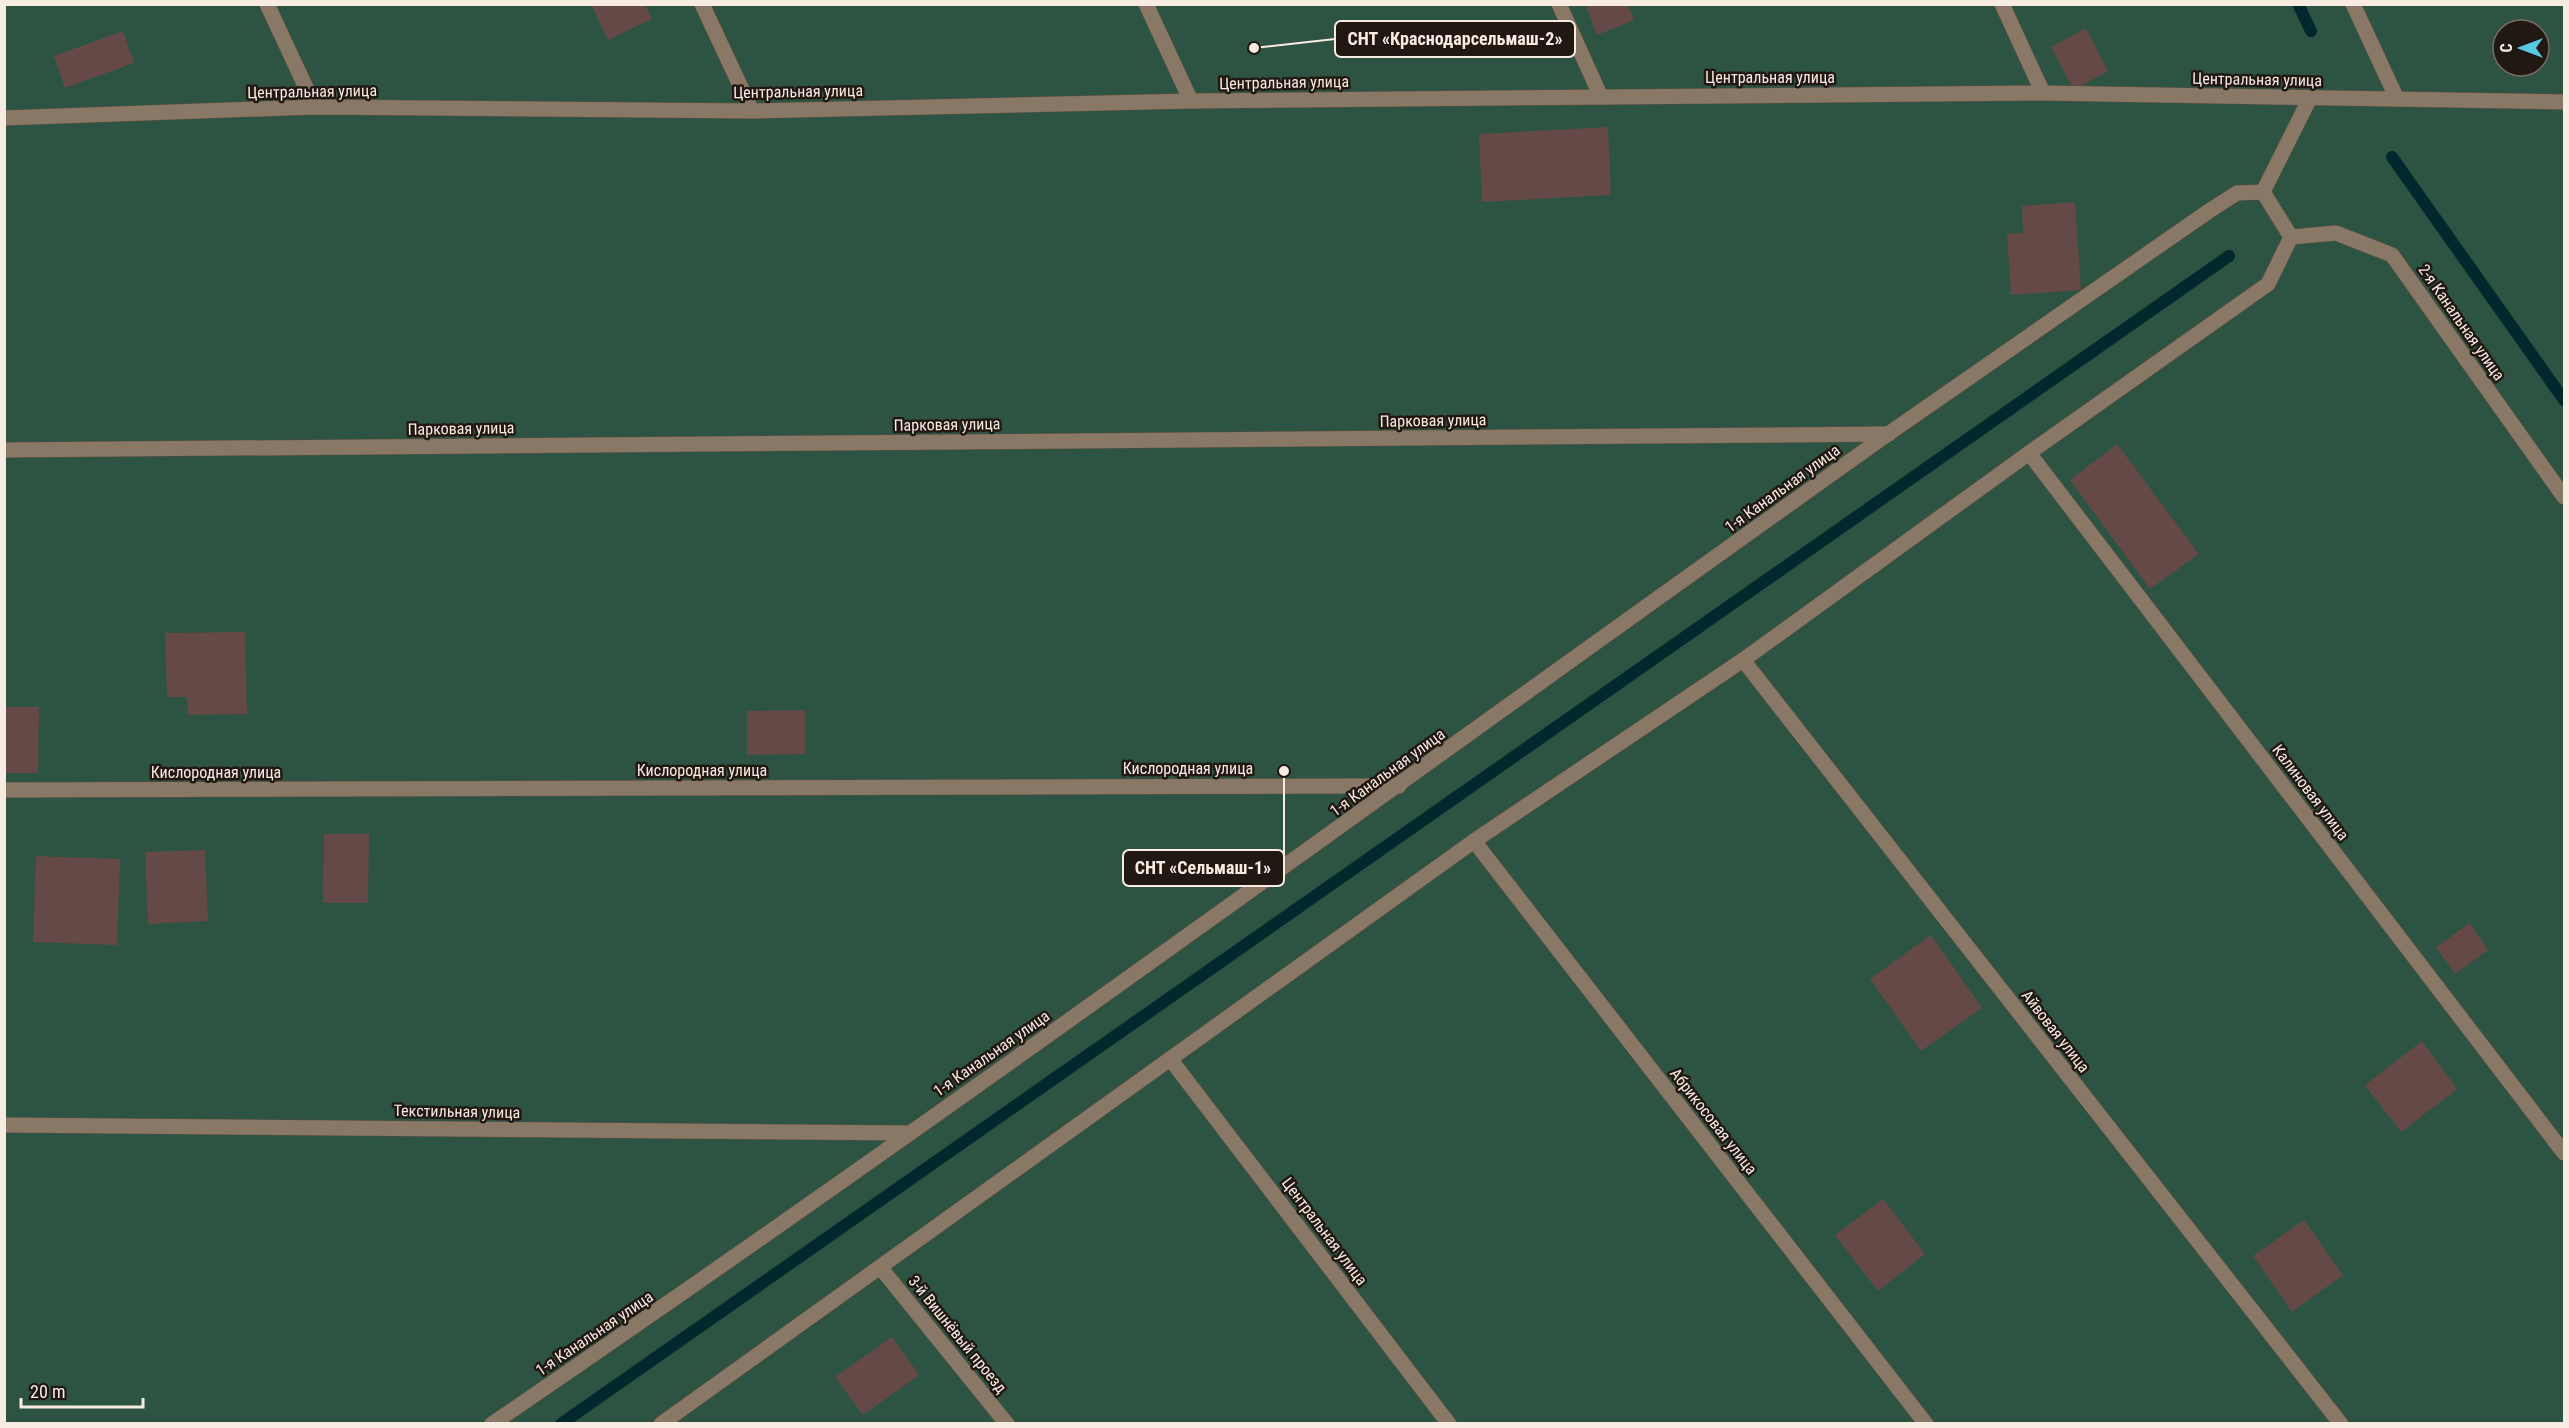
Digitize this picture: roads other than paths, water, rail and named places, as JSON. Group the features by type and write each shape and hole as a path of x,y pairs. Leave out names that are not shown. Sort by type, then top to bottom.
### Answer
{"street":[{"path":"267,4 315,108"},
{"path":"702,4 752,111"},
{"path":"1146,4 1191,101"},
{"path":"1559,4 1601,97"},
{"path":"2002,4 2043,93"},
{"path":"2353,4 2397,99"},
{"name":"Центральная улица","path":"4,118 315,108 752,111 1191,101 2043,93 2565,102"},
{"path":"661,1424 1474,842 1743,660 2268,284 2291,237 2263,192 2310,98"},
{"name":"1-я Канальная улица","path":"492,1424 910,1133 1889,434 2218,205 2237,193 2263,192"},
{"name":"2-я Канальная улица","path":"2291,237 2336,233 2392,255 2565,497"},
{"name":"Парковая улица","path":"4,450 1889,434"},
{"name":"Калиновая улица","path":"2029,453 2565,1153"},
{"name":"Айвовая улица","path":"1743,660 2341,1424"},
{"name":"Кислородная улица","path":"4,790 1399,786"},
{"name":"Абрикосовая улица","path":"1474,842 1926,1424"},
{"name":"Центральная улица","path":"1171,1060 1449,1424"},
{"name":"Текстильная улица","path":"4,1125 910,1133"},
{"name":"3-й Вишнёвый проезд","path":"880,1267 1007,1424"}],"waterway":[{"path":"2298,4 2311,31"},
{"path":"2392,157 2564,400"},
{"path":"561,1424 2229,256"}],"place":[{"name":"СНТ «Краснодарсельмаш-2»","path":"1254,48"},
{"name":"СНТ «Сельмаш-1»","path":"1284,771"}]}
